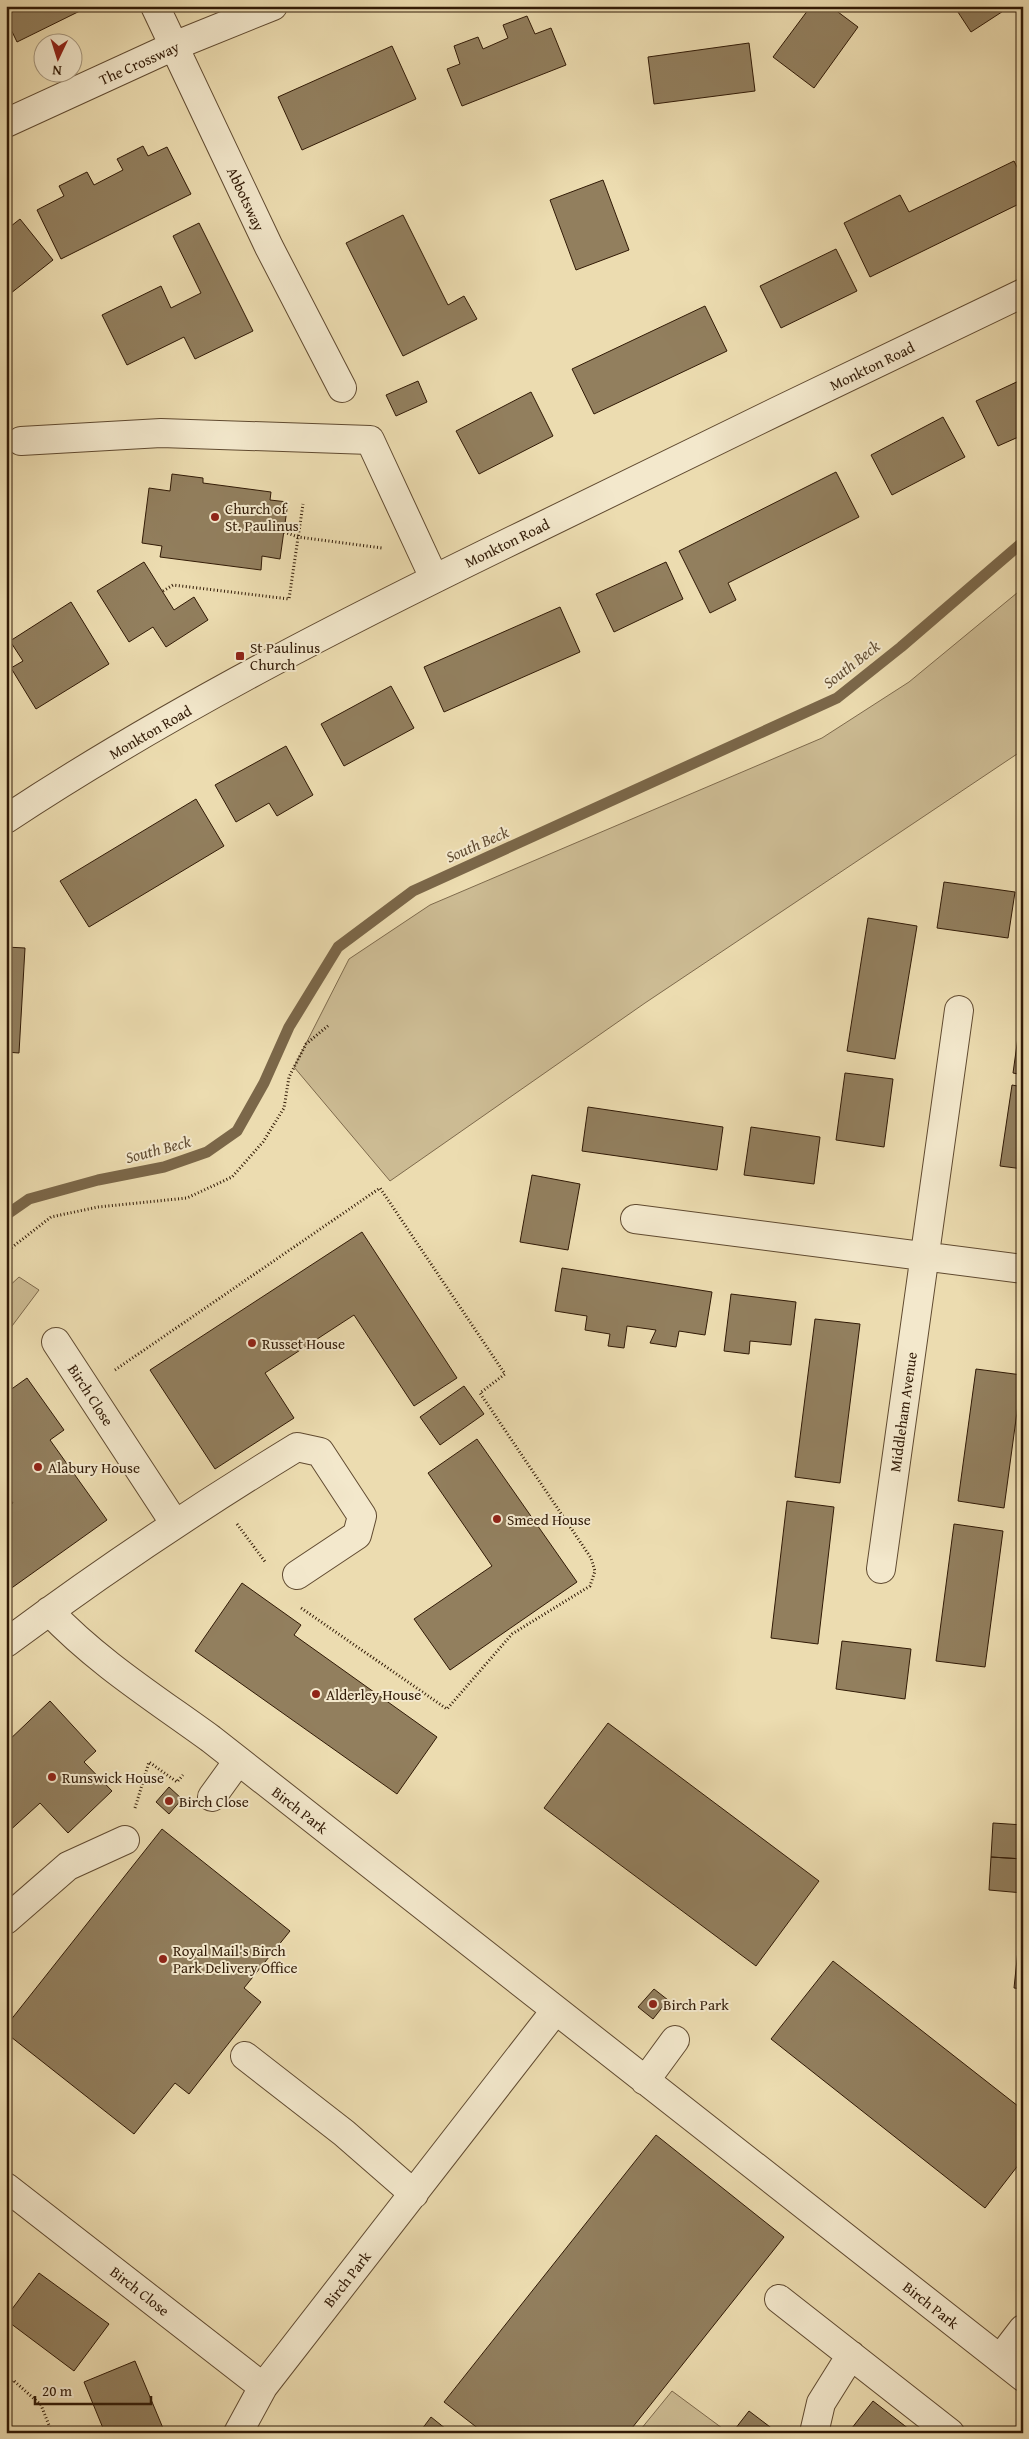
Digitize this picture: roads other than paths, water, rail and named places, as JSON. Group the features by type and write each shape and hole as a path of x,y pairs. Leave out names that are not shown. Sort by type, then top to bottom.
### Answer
{"street":[{"name":"Abbotsway","path":"155,6 269,247 342,388"},
{"name":"The Crossway","path":"6,124 174,46 273,6"},
{"name":"Monkton Road","path":"6,819 161,724 303,646 434,578 1023,293"},
{"path":"22,441 161,433 370,440 434,578"},
{"name":"Middleham Avenue","path":"882,1569 959,1010"},
{"path":"635,1219 1023,1269"},
{"name":"Birch Close","path":"56,1342 175,1524"},
{"path":"6,1644 49,1611 216,1496 297,1447 320,1452 362,1516 357,1535 284,1573"},
{"name":"Birch Park","path":"49,1611 67,1631 93,1652 211,1739 1023,2377"},
{"path":"212,1797 238,1761"},
{"path":"6,1920 68,1866 125,1840"},
{"name":"Birch Park","path":"238,2433 263,2387 555,2011"},
{"path":"645,2081 675,2040"},
{"path":"245,2056 344,2133 414,2194"},
{"name":"Birch Close","path":"9,2197 263,2387"},
{"path":"779,2299 950,2433"},
{"path":"1000,2359 1023,2329"},
{"path":"814,2433 821,2403 851,2355"}],"waterway":[{"name":"South Beck","path":"6,1215 29,1199 98,1180 164,1167 207,1152 237,1131 264,1083 289,1027 338,947 413,891 837,698 901,647 1023,542"}],"place":[{"name":"Church of St. Paulinus","path":"215,517"},
{"name":"St Paulinus Church","path":"240,656"},
{"name":"Russet House","path":"252,1343"},
{"name":"Alabury House","path":"38,1467"},
{"name":"Smeed House","path":"497,1519"},
{"name":"Alderley House","path":"316,1694"},
{"name":"Runswick House","path":"52,1777"},
{"name":"Birch Close","path":"169,1801"},
{"name":"Royal Mail's Birch Park Delivery Office","path":"163,1959"},
{"name":"Birch Park","path":"653,2004"}]}
